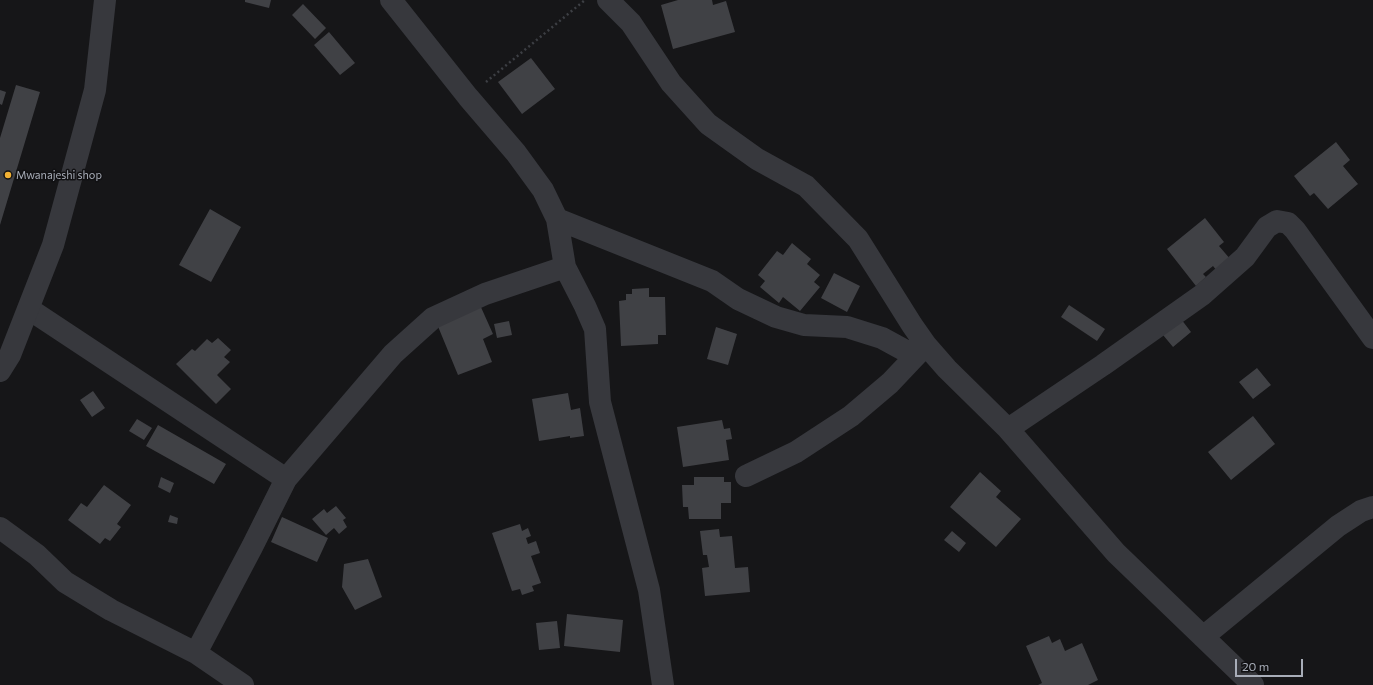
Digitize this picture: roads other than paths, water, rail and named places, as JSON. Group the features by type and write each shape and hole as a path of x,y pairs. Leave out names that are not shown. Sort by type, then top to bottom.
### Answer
{"street":[{"path":"0,371 10,355 54,245 95,90 105,0"},
{"path":"391,0 468,97 516,153 543,190 557,219 565,267 595,329 600,402 649,590 663,685"},
{"path":"608,0 631,24 671,82 708,124 757,158 806,186 858,239 912,325 921,350"},
{"path":"557,219 712,282 738,298 776,317 804,325 847,327 921,350 947,370 1008,429 1116,553 1253,685"},
{"path":"1008,429 1103,365 1202,295 1245,257 1267,227 1278,221 1288,223 1295,230 1373,338"},
{"path":"196,653 286,479 393,354 433,318 485,294 565,267"},
{"path":"29,309 286,479"},
{"path":"746,476 796,452 850,416 890,383 921,350"},
{"path":"1203,637 1338,526 1361,511 1373,507"},
{"path":"0,528 37,555 65,582 111,610 196,653 243,685"}],"place":[{"name":"Mwanajeshi shop","path":"8,175"}]}
